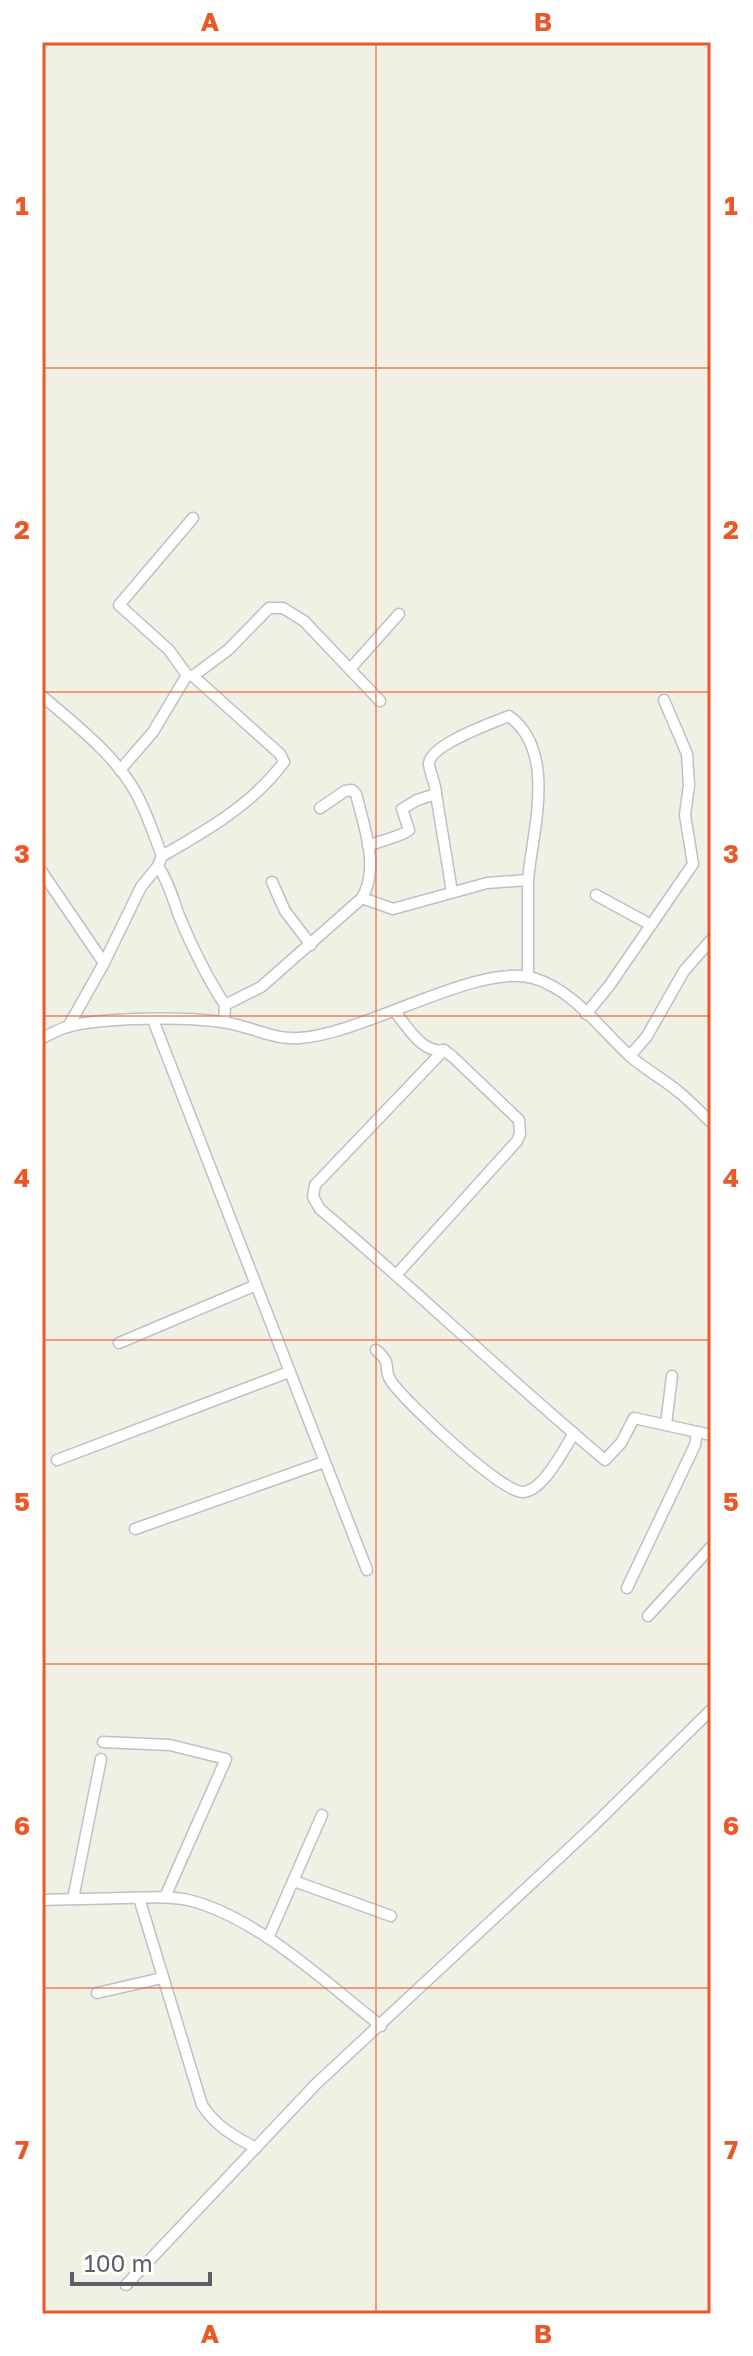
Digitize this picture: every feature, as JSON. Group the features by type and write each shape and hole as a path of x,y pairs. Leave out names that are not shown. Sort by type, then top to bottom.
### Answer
{"street":[{"path":"68,1027 141,887 160,861 229,815 284,762 280,754 190,675 169,650 119,605 193,518"},
{"path":"120,770 153,732 190,675 228,650 269,608 283,608 304,621 380,701"},
{"path":"350,669 399,614"},
{"path":"42,696 120,770 135,792 204,973 225,1005 224,1022"},
{"path":"586,1014 693,864 685,815 689,785 687,754 664,700"},
{"path":"452,892 436,782 429,763 433,753 509,716 523,731 536,763 539,814 528,880 528,977"},
{"path":"225,1005 261,987 362,898 370,884 366,829 356,794 352,790 345,791 320,808"},
{"path":"368,846 384,838 404,835 409,830 402,809 436,794"},
{"path":"42,872 104,963"},
{"path":"362,898 393,909 487,883 528,880"},
{"path":"272,882 285,911 311,945"},
{"path":"596,895 651,925"},
{"path":"630,1056 647,1036 684,971 711,940"},
{"path":"42,1038 68,1027 91,1023 153,1020 224,1022 279,1037 300,1038 395,1012 492,979 528,977 551,984 566,993 630,1056 684,1096 711,1122"},
{"path":"395,1012 426,1048 444,1050 519,1120 520,1134 397,1274"},
{"path":"153,1020 367,1570"},
{"path":"444,1050 315,1185 313,1197 320,1209 605,1460 621,1443 634,1418 711,1435"},
{"path":"119,1343 256,1285"},
{"path":"376,1350 386,1358 391,1381 454,1446 509,1487 522,1492 533,1489 545,1478 574,1433"},
{"path":"57,1460 289,1372"},
{"path":"666,1424 672,1376"},
{"path":"627,1588 695,1445 697,1432"},
{"path":"135,1529 324,1462"},
{"path":"648,1616 711,1547"},
{"path":"126,2285 316,2084 591,1828 711,1710"},
{"path":"103,1742 170,1745 226,1759 165,1897"},
{"path":"73,1899 101,1759"},
{"path":"268,1938 322,1815"},
{"path":"294,1881 391,1916"},
{"path":"42,1900 165,1897 210,1907 268,1938 381,2026"},
{"path":"139,1898 202,2105 223,2130 256,2148"},
{"path":"97,1993 162,1978"}]}
